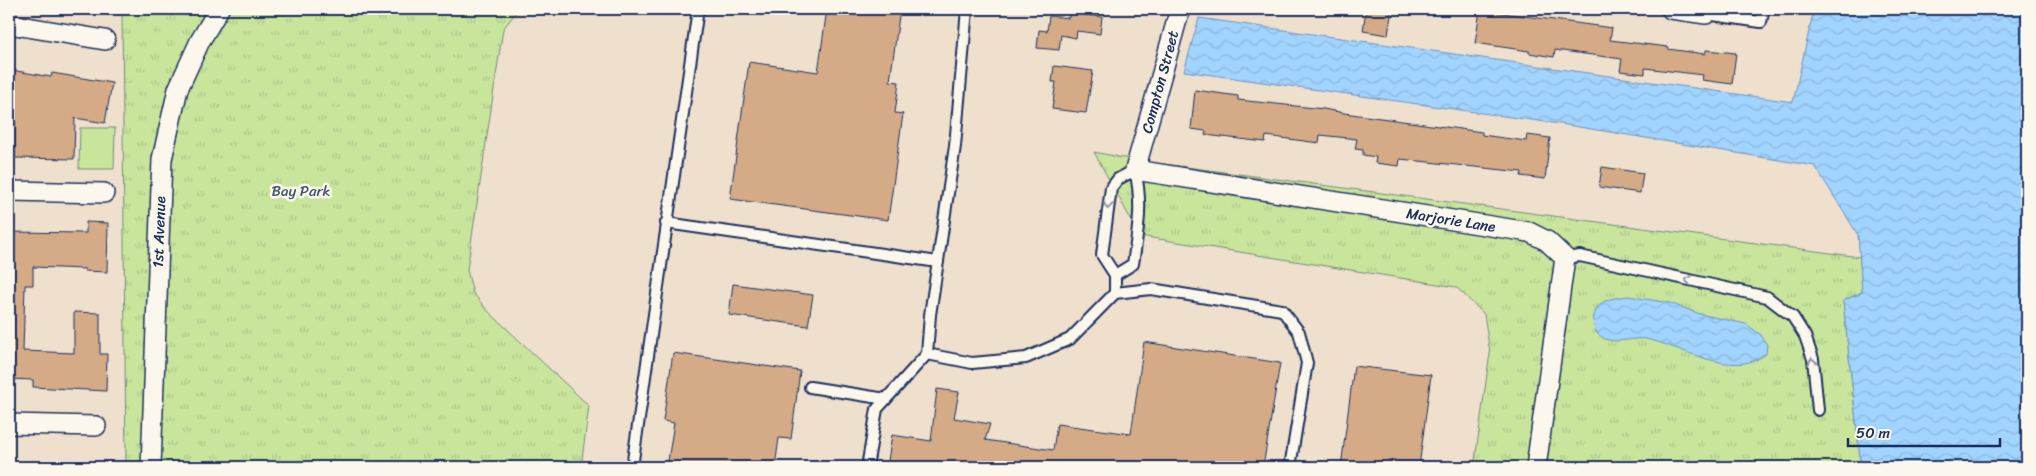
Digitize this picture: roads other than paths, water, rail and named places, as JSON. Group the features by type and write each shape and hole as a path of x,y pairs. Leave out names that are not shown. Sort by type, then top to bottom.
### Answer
{"street":[{"name":"1st Avenue","path":"151,467 162,159 178,89 200,41 220,9"},
{"name":"Compton Street","path":"1137,163 1180,9"},
{"path":"1671,9 1706,14"},
{"path":"9,24 105,40"},
{"name":"Marjorie Lane","path":"1137,163 1529,232 1547,241 1565,258"},
{"path":"9,191 104,193"},
{"path":"1536,467 1565,258"},
{"path":"9,424 96,426"}],"lane":[{"path":"632,467 698,9"},
{"path":"867,467 876,409 927,354 930,315 954,146 967,9"},
{"path":"1706,14 1761,22 1764,9"},
{"path":"1115,275 1133,264 1139,219 1140,192 1137,163"},
{"path":"1115,293 1115,275 1102,255 1111,188 1118,179 1137,163"},
{"path":"666,223 938,262"},
{"path":"1565,258 1580,256 1767,297 1793,317 1805,336 1813,360 1818,410"},
{"path":"927,354 972,363 1026,358 1070,338 1115,293 1151,289 1282,310 1299,332 1306,363 1290,467"},
{"path":"810,387 886,399"}],"water":[{"path":"1814,9 2027,9 2027,467 1861,467 1843,301 1862,292 1858,235 1815,166 1567,125 1184,71 1199,18 1793,102"},
{"path":"1628,296 1670,303 1700,314 1746,324 1761,335 1767,345 1766,354 1753,361 1738,364 1723,363 1646,339 1615,341 1603,338 1595,330 1593,320 1598,307 1607,300"}],"park label":[{"name":"Bay Park","path":"301,191"}]}
